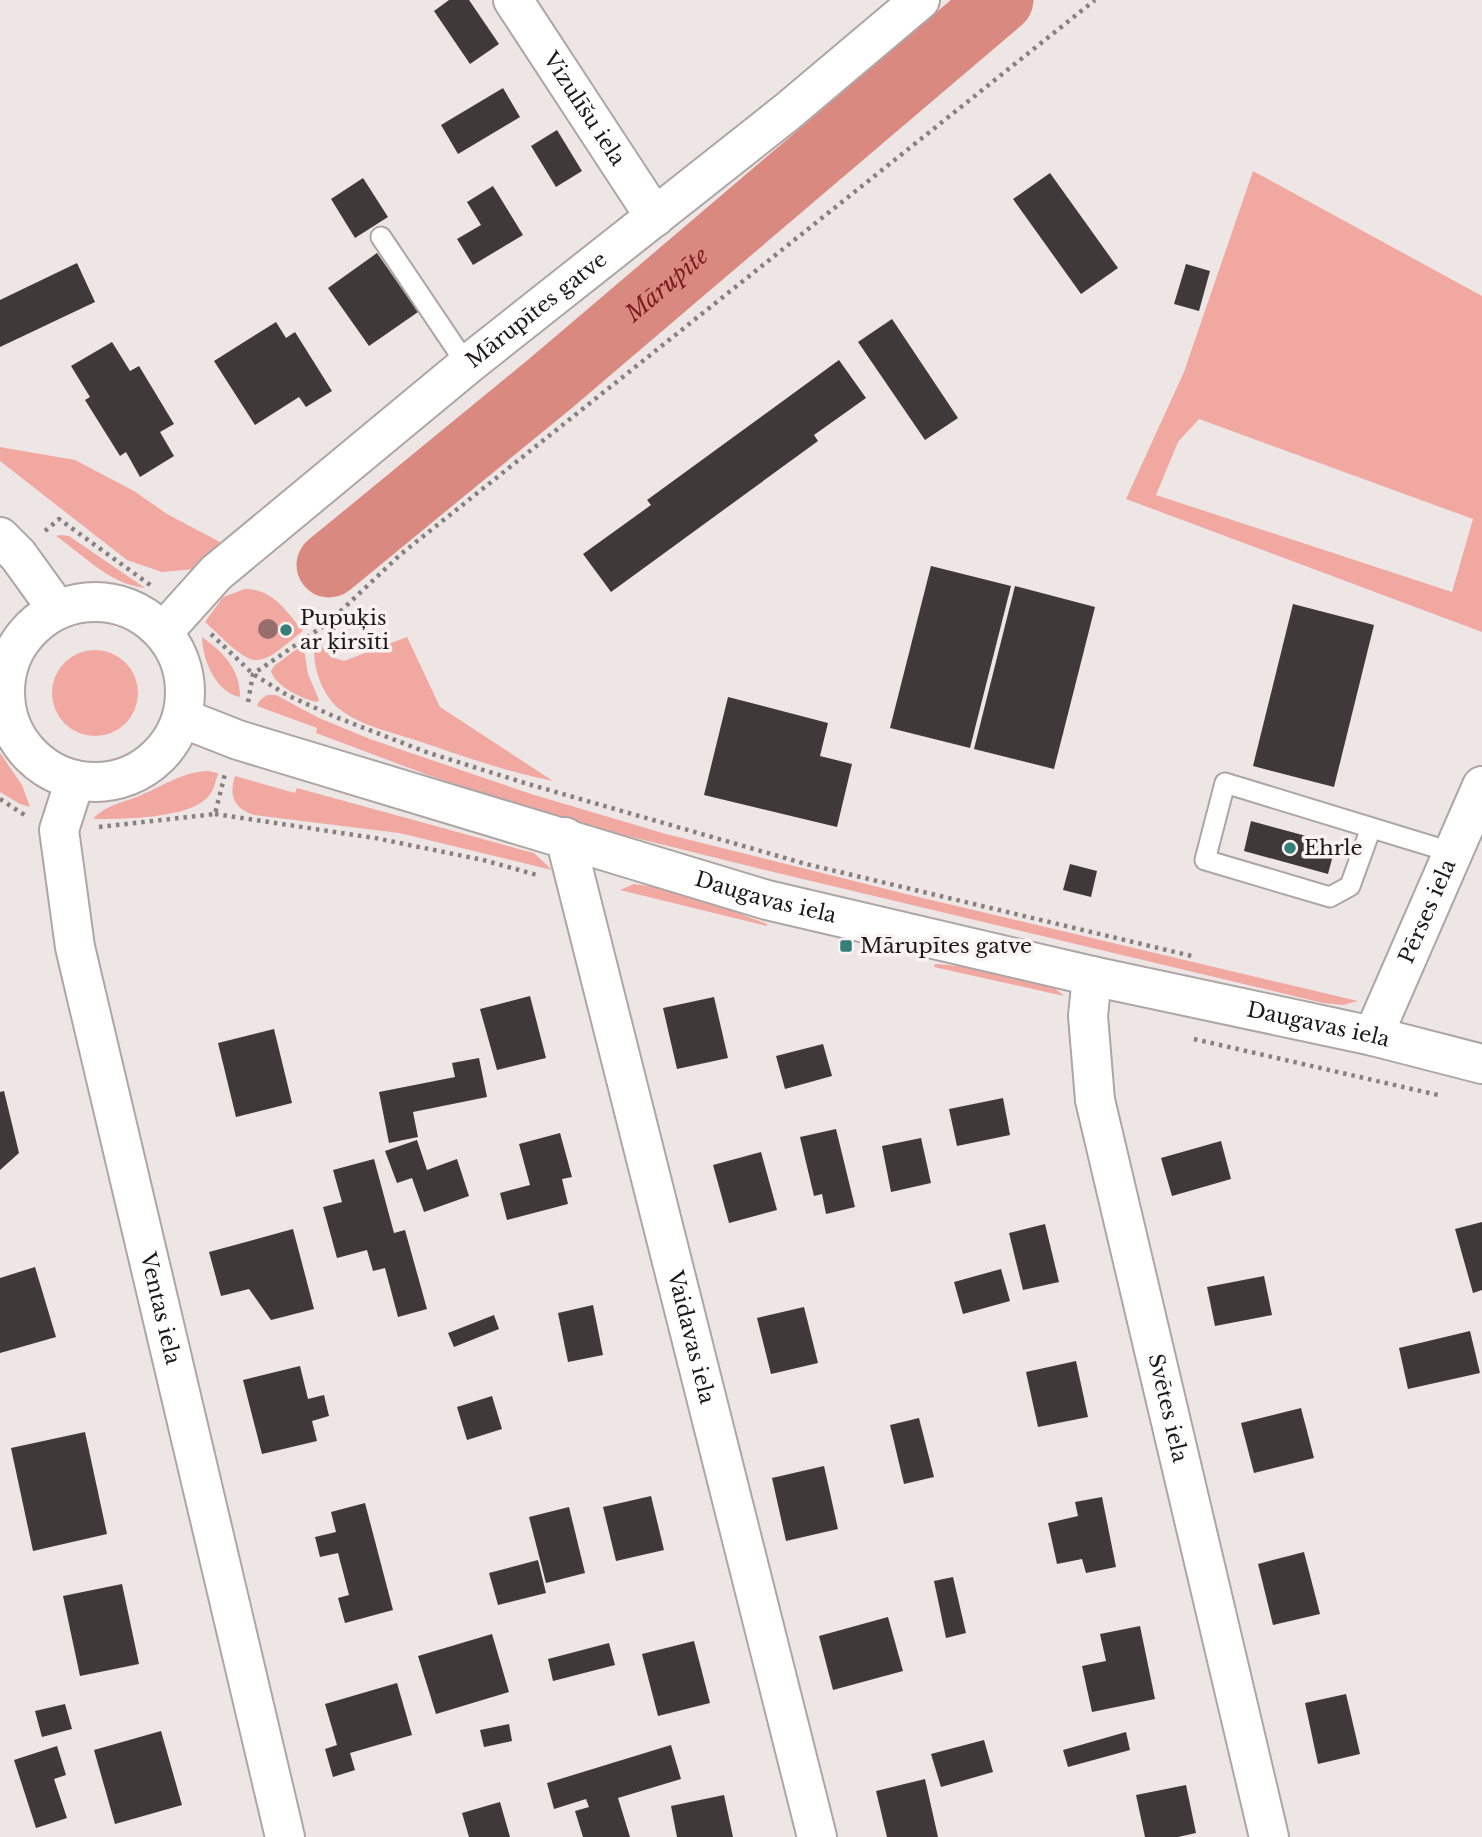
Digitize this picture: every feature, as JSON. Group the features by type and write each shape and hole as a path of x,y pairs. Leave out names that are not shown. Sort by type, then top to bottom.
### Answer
{"street":[{"name":"Vizulīšu iela","path":"513,0 655,217"},
{"name":"Mārupītes gatve","path":"174,621 216,573 467,365 788,112 920,0"},
{"path":"9,546 57,610"},
{"path":"85,602 114,603 141,614 174,621 178,657 185,685 182,718 173,739 154,761 131,776 103,783 75,780 50,771 28,753 12,730 2,683 16,648 34,625 57,610 85,602"},
{"name":"Daugavas iela","path":"182,718 238,740 767,900 1093,976 1373,1036 1482,1064"},
{"name":"Ventas iela","path":"75,780 59,830 75,947 285,1837"},
{"name":"Pērses iela","path":"1373,1036 1482,786"},
{"name":"Vaidavas iela","path":"565,837 817,1837"},
{"name":"Svētes iela","path":"1093,976 1088,1016 1094,1100 1269,1837"}],"lane":[{"path":"381,237 467,365"},
{"path":"1371,828 1350,886 1330,897 1205,860 1225,783 1454,853"}],"path":[{"path":"248,702 253,674 328,623 401,554 1095,0"},
{"path":"9,546 59,519 174,621 253,674 287,695 333,716 426,752 806,864 1206,959"},
{"path":"99,827 215,814 226,773"},
{"path":"0,799 34,821"}],"shaded area":[{"path":"1253,171 1482,296 1482,632 1126,499 1184,372","holes":["1199,419 1473,519 1452,592 1156,495 1178,442"]},
{"path":"0,447 75,460 220,542 195,569 162,572 127,560 0,461"},
{"path":"56,536 69,536 145,588 108,575"},
{"path":"245,589 271,597 303,631 263,659 244,656 205,622 223,597"},
{"path":"202,637 217,649 234,670 240,697 231,694 217,682 208,665"},
{"path":"407,637 440,707 553,781 502,768 376,728 338,708 326,694 314,657 315,639 331,657 344,661"},
{"path":"301,646 308,674 319,700 317,702 283,687 271,671"},
{"path":"95,650 112,653 126,662 135,676 138,693 135,710 126,724 112,733 95,736 78,733 64,724 55,710 52,693 55,676 64,662 78,653"},
{"path":"267,695 276,695 319,718 370,739 531,794 666,834 1358,1001 1343,1005 1323,1003 567,821 428,775 316,733 317,728 257,706"},
{"path":"0,753 22,785 30,807 0,792"},
{"path":"208,771 218,773 213,790 197,805 169,814 93,819 110,807 174,780"},
{"path":"235,776 295,793 297,788 534,853 552,870 399,833 254,815 241,809 234,800 232,789"},
{"path":"634,884 677,890 767,926 620,890"},
{"path":"935,964 1022,976 1039,981 1064,996 934,967"}],"building":[{"path":"449,0 469,0 499,44 470,64 434,11"},
{"path":"503,88 520,117 458,154 441,125"},
{"path":"557,130 582,171 556,187 531,146"},
{"path":"1050,173 1118,268 1081,294 1013,199"},
{"path":"363,178 388,217 355,238 331,199"},
{"path":"493,186 523,235 473,265 457,239 481,225 467,202"},
{"path":"377,253 418,312 369,346 328,288"},
{"path":"77,263 95,302 0,347 0,300"},
{"path":"1186,264 1210,271 1199,311 1174,304"},
{"path":"892,319 958,418 925,440 858,342"},
{"path":"276,322 286,338 295,332 332,391 306,407 299,397 255,425 214,361"},
{"path":"112,342 130,371 139,366 174,424 160,432 174,456 140,477 126,452 120,456 85,400 90,397 71,366"},
{"path":"839,360 866,398 814,435 818,441 611,592 583,554 651,505 647,500"},
{"path":"931,566 1011,586 970,748 890,728"},
{"path":"1015,586 1095,607 1054,769 974,749"},
{"path":"1293,604 1374,625 1334,787 1253,766"},
{"path":"728,697 828,723 820,756 852,764 837,827 704,795"},
{"name":"Ehrle","path":"1251,821 1336,844 1328,874 1244,851"},
{"path":"1070,864 1097,871 1091,897 1063,890"},
{"path":"530,996 546,1058 497,1070 480,1009"},
{"path":"714,997 728,1058 677,1069 663,1008"},
{"path":"274,1029 292,1103 236,1117 218,1043"},
{"path":"823,1044 832,1076 785,1089 776,1056"},
{"path":"479,1058 487,1097 413,1112 418,1137 389,1143 379,1092 455,1077 452,1063"},
{"path":"4,1091 19,1153 0,1170 0,1092"},
{"path":"1003,1098 1010,1135 957,1146 949,1109"},
{"path":"836,1129 855,1207 826,1214 822,1194 814,1196 800,1137"},
{"path":"560,1133 572,1177 562,1179 568,1204 507,1220 500,1193 530,1185 519,1144"},
{"path":"921,1138 931,1183 891,1192 882,1146"},
{"path":"417,1140 427,1170 457,1159 469,1196 424,1212 412,1178 397,1183 385,1151"},
{"path":"1221,1141 1231,1179 1172,1196 1161,1158"},
{"path":"761,1152 777,1210 729,1223 713,1165"},
{"path":"374,1159 394,1233 405,1230 427,1309 398,1317 385,1268 373,1271 367,1250 337,1258 323,1207 342,1202 333,1170"},
{"path":"1482,1222 1482,1290 1473,1293 1455,1229"},
{"path":"1045,1224 1059,1282 1023,1290 1009,1233"},
{"path":"293,1229 314,1309 271,1320 249,1289 221,1296 209,1252"},
{"path":"35,1267 56,1337 0,1353 0,1278"},
{"path":"1001,1269 1010,1301 963,1314 954,1282"},
{"path":"1264,1276 1272,1315 1215,1326 1207,1287"},
{"path":"593,1305 603,1355 568,1362 558,1313"},
{"path":"804,1307 818,1363 771,1374 757,1318"},
{"path":"494,1315 499,1329 454,1347 448,1333"},
{"path":"1470,1331 1480,1373 1408,1389 1399,1348"},
{"path":"1076,1361 1088,1417 1038,1427 1026,1372"},
{"path":"300,1366 308,1399 324,1395 329,1416 312,1421 317,1441 262,1454 243,1380"},
{"path":"492,1396 502,1429 467,1440 457,1407"},
{"path":"1301,1408 1314,1458 1254,1473 1241,1423"},
{"path":"919,1418 934,1477 904,1484 890,1425"},
{"path":"85,1432 107,1534 33,1551 11,1448"},
{"path":"824,1466 838,1529 786,1541 772,1478"},
{"path":"651,1496 664,1550 616,1561 603,1507"},
{"path":"1102,1497 1116,1567 1086,1573 1082,1559 1057,1564 1048,1523 1078,1516 1075,1502"},
{"path":"365,1503 393,1610 345,1623 338,1598 349,1595 338,1553 320,1557 315,1537 336,1532 331,1512"},
{"path":"569,1507 585,1573 546,1583 529,1517"},
{"path":"1304,1552 1320,1614 1273,1625 1258,1564"},
{"path":"538,1560 546,1593 498,1605 489,1573"},
{"path":"953,1577 966,1633 946,1638 934,1581"},
{"path":"122,1584 139,1664 80,1676 63,1596"},
{"path":"888,1617 903,1671 833,1690 819,1636"},
{"path":"1140,1626 1155,1699 1092,1712 1082,1666 1106,1661 1100,1634"},
{"path":"492,1634 509,1692 436,1714 418,1656"},
{"path":"694,1641 710,1703 658,1716 642,1654"},
{"path":"609,1643 615,1665 553,1681 548,1659"},
{"path":"397,1683 412,1735 350,1753 355,1770 333,1777 325,1749 337,1745 325,1704"},
{"path":"1346,1694 1360,1754 1318,1764 1305,1703"},
{"path":"65,1704 72,1729 42,1737 35,1711"},
{"path":"509,1724 512,1741 484,1747 480,1730"},
{"path":"161,1731 182,1805 115,1824 94,1750"},
{"path":"1126,1732 1130,1750 1068,1767 1063,1750"},
{"path":"984,1740 993,1772 941,1787 931,1754"},
{"path":"671,1745 681,1779 618,1798 630,1837 583,1837 575,1811 589,1807 586,1799 554,1809 547,1783"},
{"path":"57,1746 66,1775 54,1779 67,1818 36,1828 14,1760"},
{"path":"925,1779 938,1837 887,1837 876,1791"},
{"path":"1186,1785 1196,1833 1178,1837 1145,1837 1136,1795"},
{"path":"724,1795 733,1837 677,1837 671,1806"},
{"path":"500,1802 510,1837 469,1837 462,1813"}],"waterway":[{"name":"Mārupīte","path":"329,565 551,383 1001,0"}],"place":[{"name":"Pupuķis ar ķirsīti","path":"286,630"},
{"name":"Ehrle","path":"1290,848"},
{"name":"Mārupītes gatve","path":"846,946"}]}
